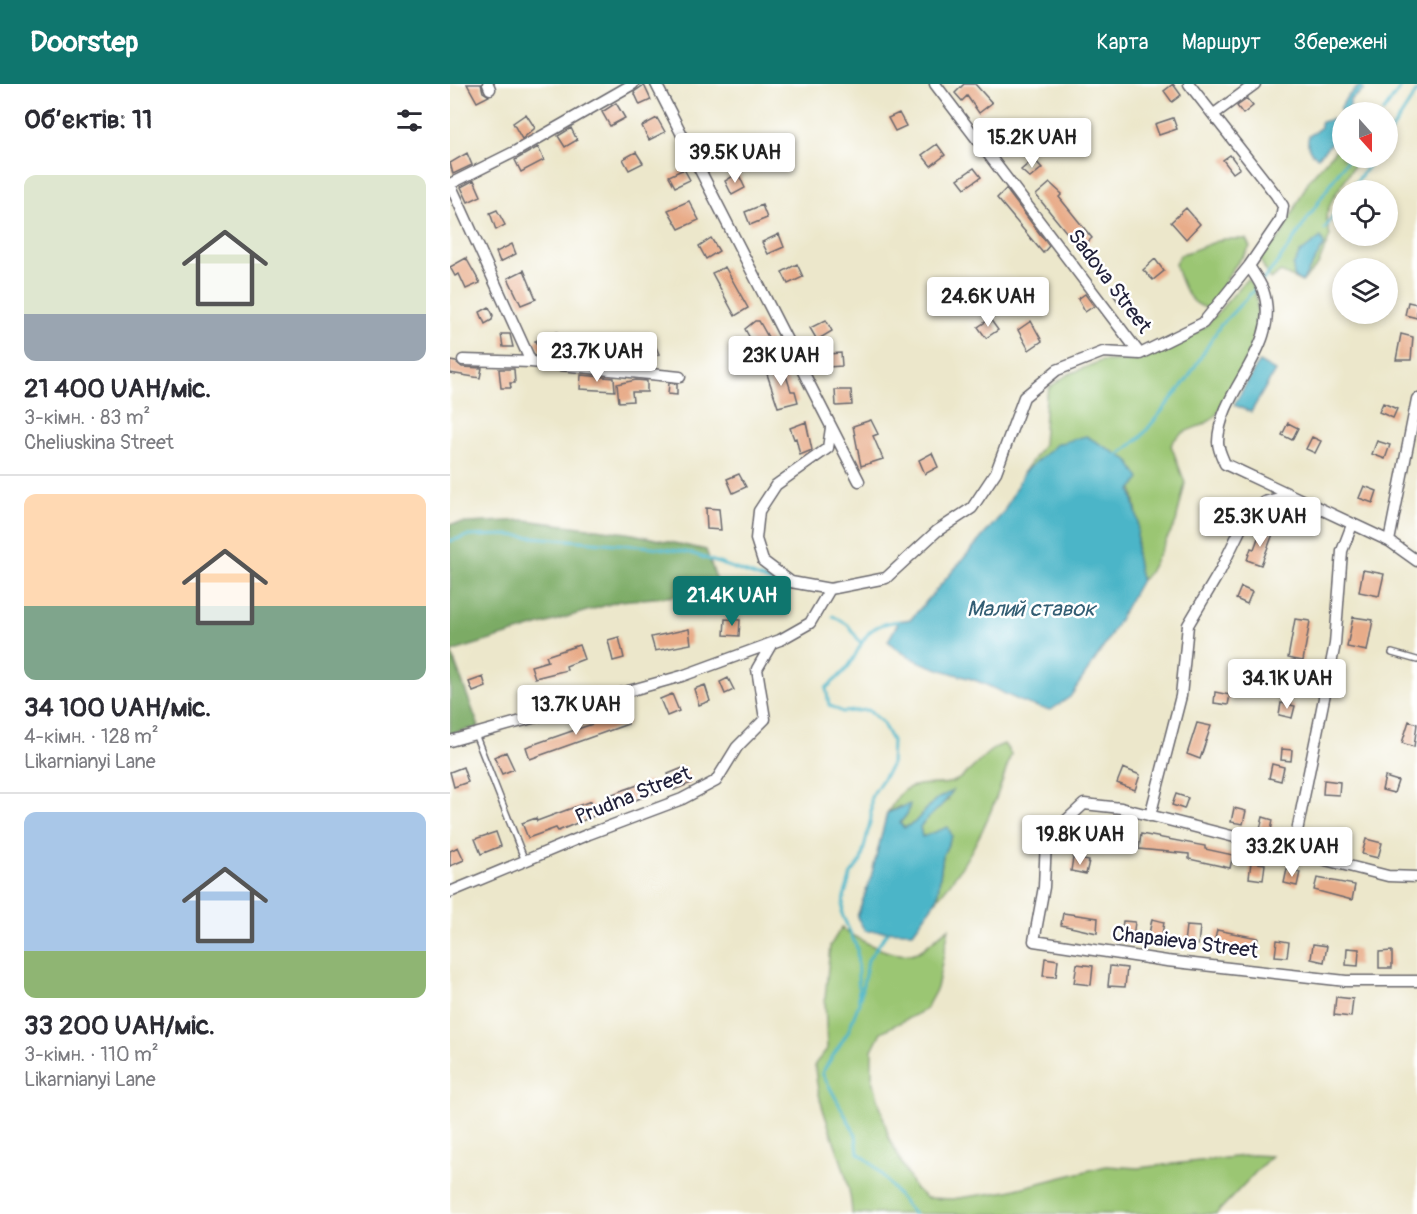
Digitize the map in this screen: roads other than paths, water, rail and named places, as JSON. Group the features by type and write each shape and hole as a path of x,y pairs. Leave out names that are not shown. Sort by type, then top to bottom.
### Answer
{"street":[{"path":"531,362 450,184 516,151 633,84"},
{"path":"656,84 859,481"},
{"name":"Sadova Street","path":"935,84 1140,354"},
{"path":"1140,354 1203,323 1249,266 1281,219 1282,206 1189,84"},
{"path":"1214,114 1255,84"},
{"path":"1249,266 1263,289 1268,311 1264,336 1221,421 1218,445 1225,464 1389,541 1417,561"},
{"name":"Sadova Street","path":"830,590 886,578 937,531 972,508 996,472 1024,397 1057,369 1103,352 1140,354"},
{"path":"463,360 531,362 680,377"},
{"path":"1389,541 1417,399"},
{"path":"450,741 682,676 772,643 810,623 830,590 791,582 763,561 756,539 759,511 776,485 828,448 831,428"},
{"path":"1291,495 1264,502 1244,522 1220,571 1188,625 1181,696 1150,816 1388,876 1417,878"},
{"path":"1293,851 1335,644 1342,551 1352,525"},
{"path":"738,656 757,669 772,643"},
{"name":"Prudna Street","path":"450,892 682,799 716,781 737,747 765,719 757,669"},
{"name":"Chapaieva Street","path":"1150,816 1121,808 1084,804 1046,839 1044,886 1034,941 1167,961 1346,981 1417,981"}],"lane":[{"path":"1392,652 1417,660"},
{"path":"475,734 525,861"}],"water":[{"path":"1361,84 1364,90 1350,102 1344,102"},
{"path":"1332,119 1332,142 1318,157 1312,153 1308,143 1309,136 1321,127 1321,122"},
{"path":"1321,237 1324,245 1302,282 1294,277 1293,266 1300,253"},
{"path":"1259,362 1275,371 1251,412 1234,405"},
{"name":"Малий ставок","path":"1086,436 1128,460 1140,479 1131,490 1138,521 1136,555 1141,580 1105,645 1070,697 1051,710 1031,705 977,681 918,661 907,656 888,641 899,621 911,619 1003,513 1024,472 1057,444"},
{"path":"952,791 946,801 920,827 922,837 948,827 952,836 943,855 937,899 913,932 865,931 857,917 871,877 887,813 910,804 908,813 900,823 904,828 914,823 935,800"}],"waterway":[{"path":"1390,102 1403,84"},
{"path":"1398,120 1417,91"},
{"path":"1262,281 1286,251 1342,168"},
{"path":"1358,180 1366,168"},
{"path":"1325,229 1332,217"},
{"path":"1118,456 1141,437 1186,381 1220,326 1257,287"},
{"path":"450,541 467,536 508,535 652,547 691,553 777,584"},
{"path":"833,616 848,625 860,642"},
{"path":"899,621 880,625 868,633 847,668 826,688 829,705 842,712 868,710 882,722 892,741 891,766 871,797 871,818 861,861 851,874 844,897 842,914 857,948 859,1003 848,1032 822,1073 856,1135 858,1153 874,1166 914,1214"},
{"path":"860,999 868,960 887,933"}]}
